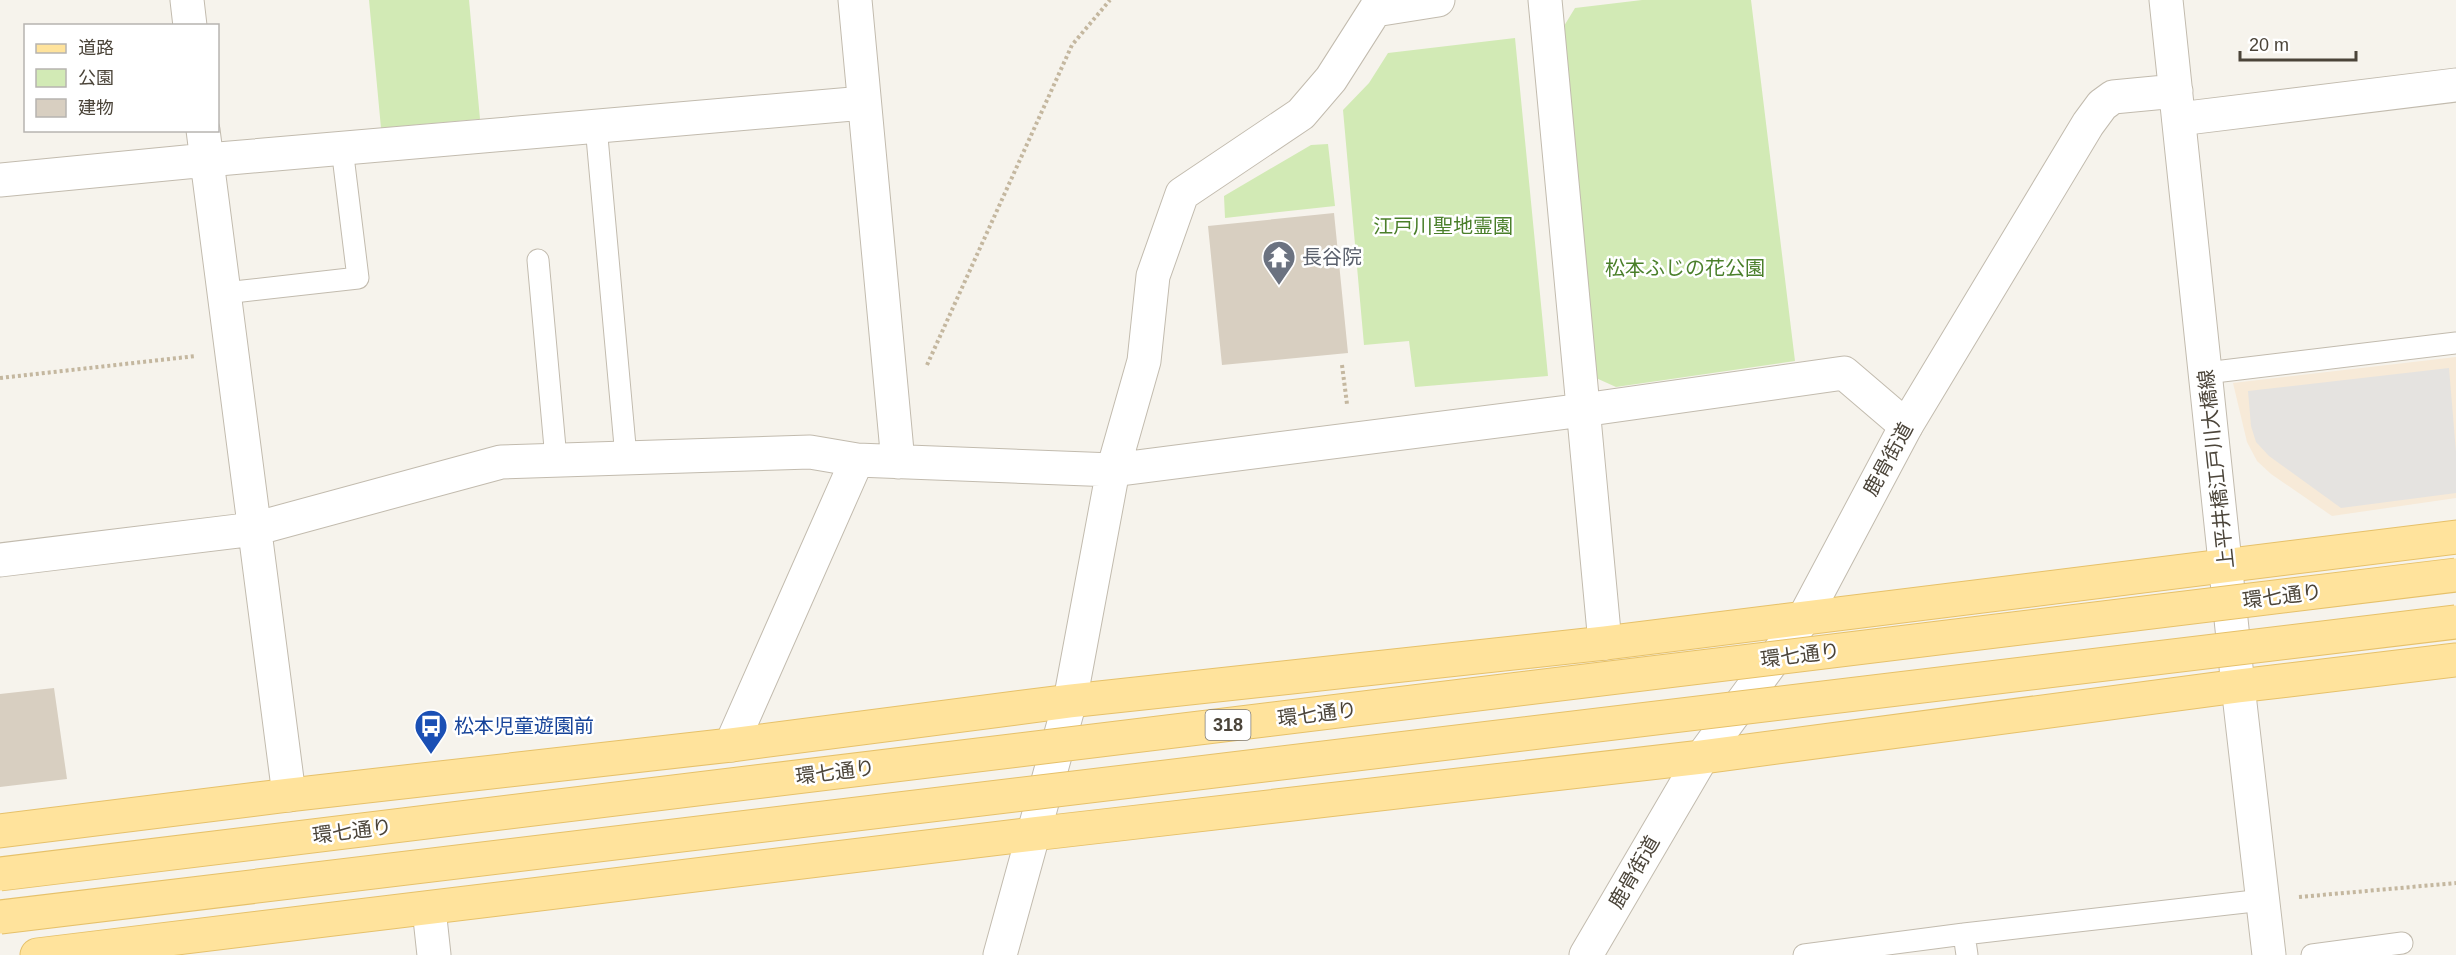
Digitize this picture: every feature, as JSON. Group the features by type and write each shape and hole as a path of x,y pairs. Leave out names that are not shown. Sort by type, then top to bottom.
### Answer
{"main road":[{"path":"0,831 289,795 731,745 1070,701 1605,643 2456,537"},
{"name":"環七通り","path":"0,874 2456,575"},
{"name":"318","path":"0,917 2456,622"},
{"path":"37,955 1033,834 1702,757 2238,686 2456,660"}],"street":[{"path":"187,0 190,24"},
{"path":"855,0 898,462"},
{"path":"1000,955 1070,701 1113,470 1144,361 1153,276 1182,195 1301,114 1331,79 1375,10 1438,0"},
{"path":"1545,0 1605,643"},
{"path":"2166,0 2178,105"},
{"name":"鹿骨街道","path":"1586,955 1702,757 1804,618 1906,426 2088,124 2102,105 2114,97 2178,105 2456,86"},
{"path":"0,180 205,145 342,148 864,103"},
{"name":"上平井橋江戸川大橋線","path":"2178,105 2238,686 2269,955"},
{"path":"205,145 289,795"},
{"path":"0,560 254,529 501,462 810,452 857,460 1113,470 1583,410 1844,373 1906,426"},
{"path":"731,745 857,460"},
{"path":"429,909 434,955"}],"lane":[{"path":"596,126 626,457"},
{"path":"225,293 358,278 342,148"},
{"path":"538,260 556,459"},
{"path":"2206,373 2456,343"},
{"path":"1804,955 1964,934 2263,900"},
{"path":"1964,934 1967,955"},
{"path":"2312,955 2402,943"}],"path":[{"path":"924,372 1072,45 1110,0"},
{"path":"0,378 232,352"},
{"path":"1342,365 1347,411"},
{"path":"2263,900 2456,882"}],"shaded area":[{"path":"2456,357 2456,498 2332,516 2271,474 2257,461 2247,442 2233,383"},
{"path":"2449,368 2456,452 2456,493 2341,508 2269,456 2256,442 2251,426 2248,391"}],"green space":[{"path":"369,0 469,0 480,119 381,128"},
{"name":"松本ふじの花公園","path":"1642,0 1751,0 1795,361 1616,387 1596,378 1564,26 1575,8"},
{"name":"江戸川聖地霊園","path":"1515,38 1548,376 1415,387 1409,341 1364,345 1343,110 1369,83 1388,53"},
{"path":"1328,144 1335,206 1225,218 1224,196 1311,145"}],"building":[{"path":"1334,213 1348,353 1222,365 1208,226"},
{"path":"54,688 67,779 0,787 0,694"}],"place":[{"name":"長谷院","path":"1279,286"},
{"name":"松本児童遊園前","path":"431,755"}]}
